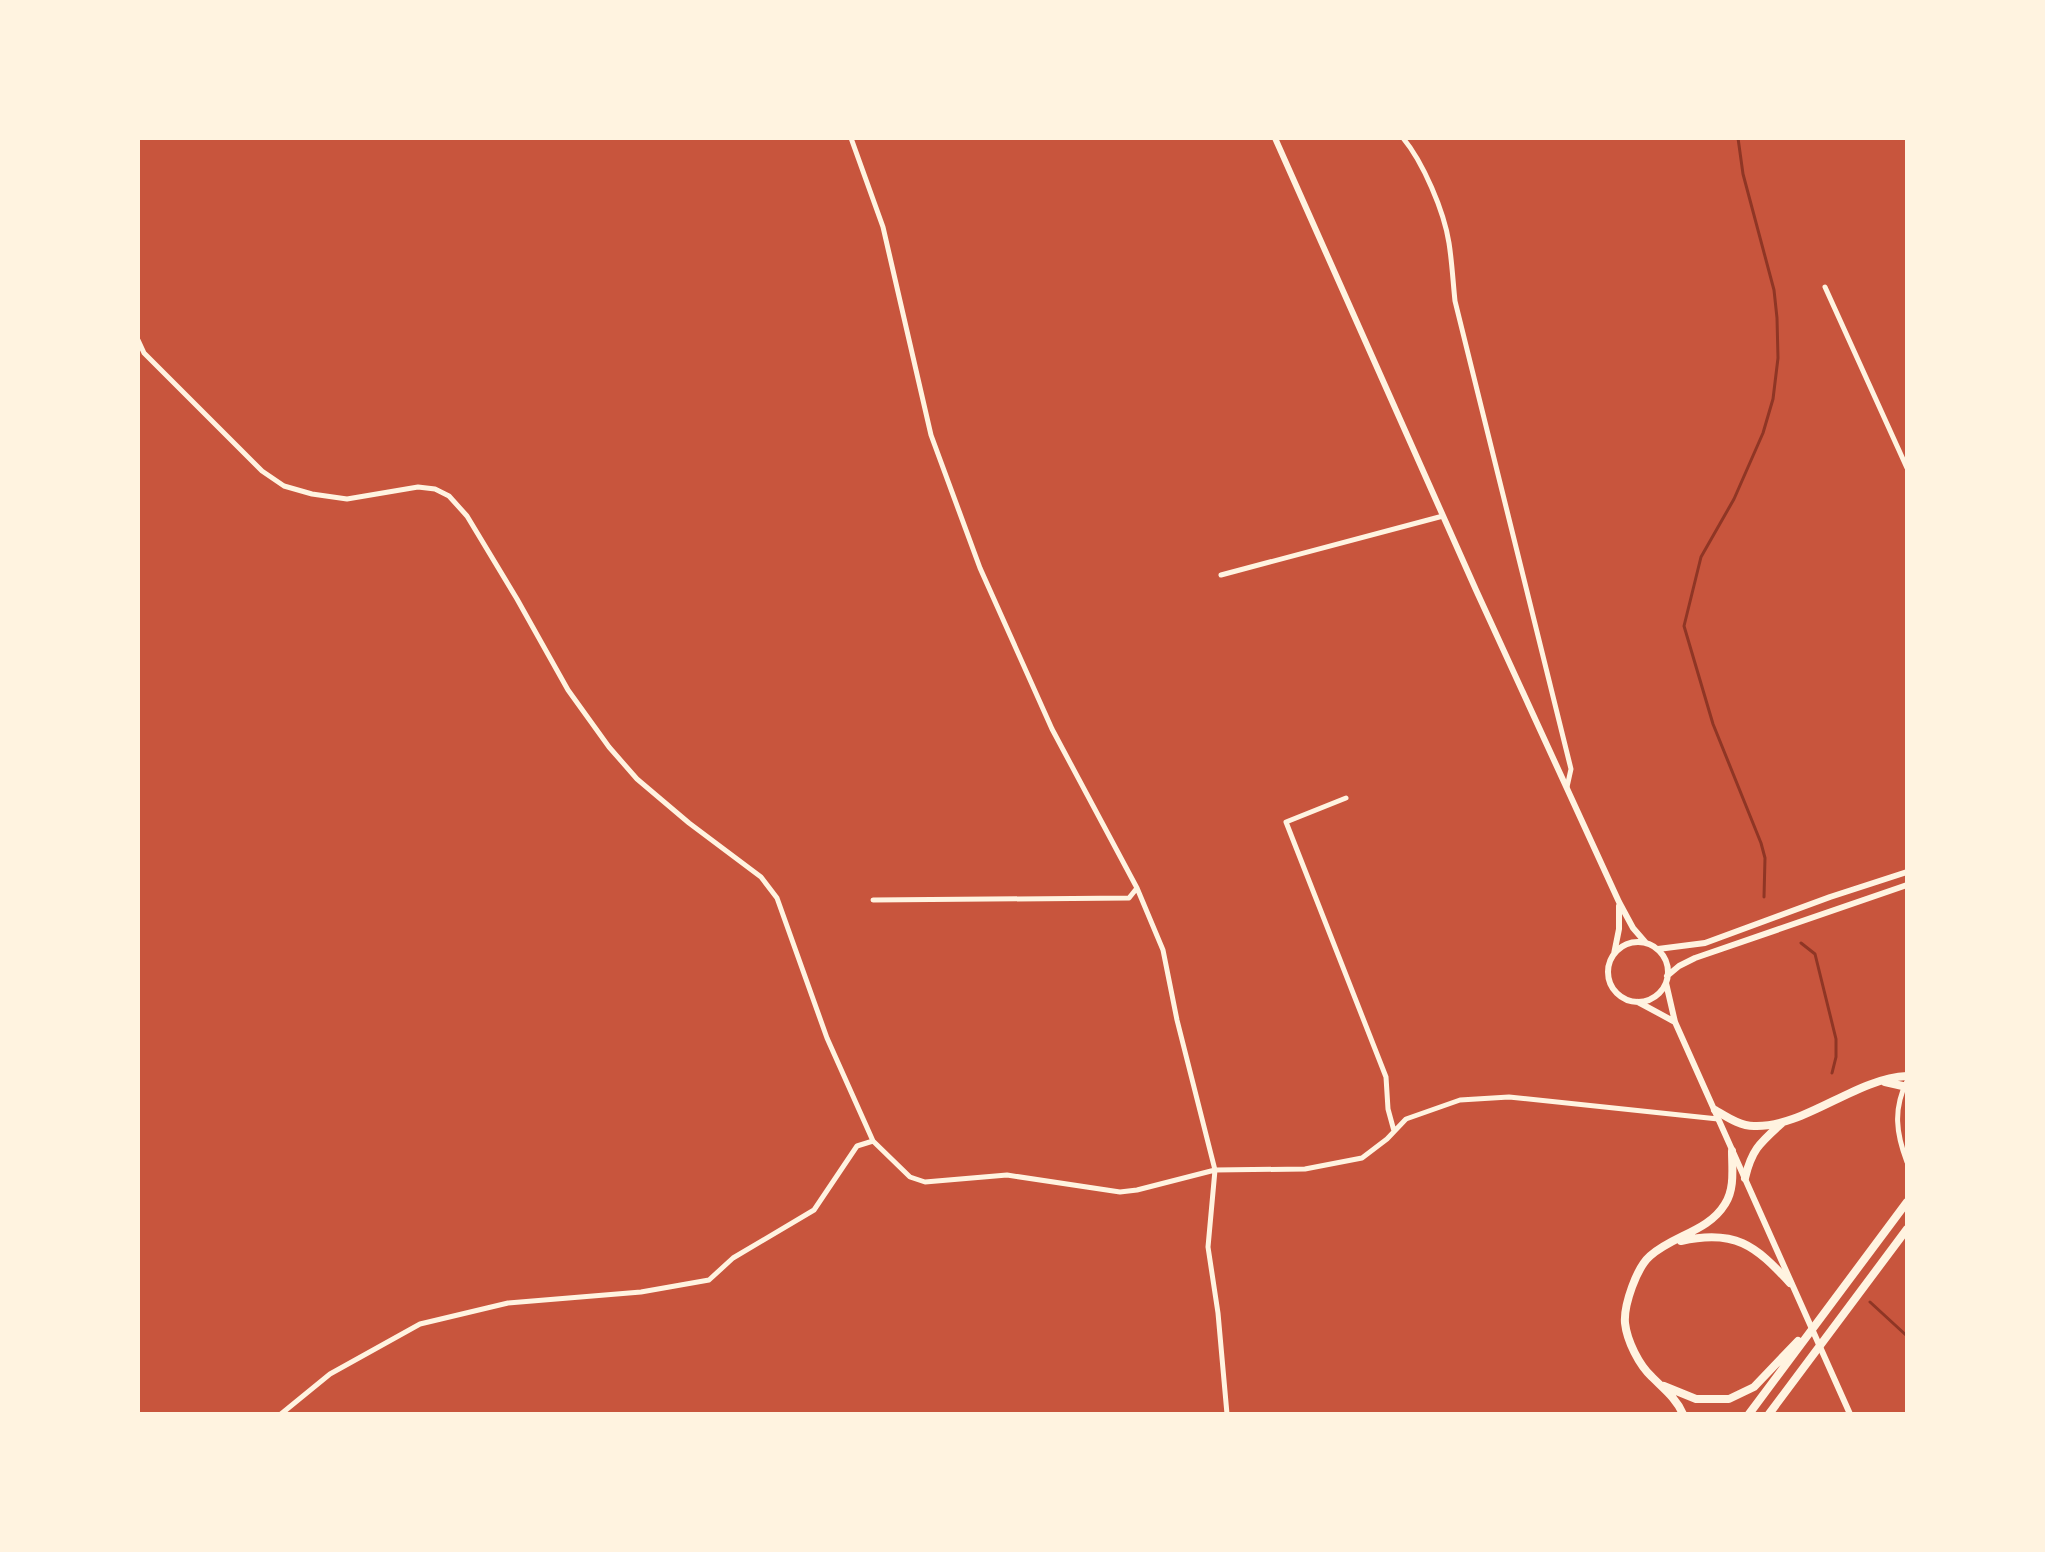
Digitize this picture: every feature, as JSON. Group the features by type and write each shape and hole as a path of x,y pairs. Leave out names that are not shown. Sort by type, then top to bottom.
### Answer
{"highway":[{"path":"1716,1114 1753,1126 1783,1123 1880,1081 1901,1079 1907,1087"},
{"path":"1745,1178 1749,1160 1757,1146 1783,1123"},
{"path":"1683,1414 1680,1406 1650,1375 1632,1347 1625,1322 1627,1299 1637,1274 1650,1256 1713,1220 1727,1202 1733,1181 1732,1151"},
{"path":"1749,1414 1787,1358 1828,1308 1907,1199"},
{"path":"1769,1414 1907,1230"},
{"path":"1669,1243 1701,1236 1730,1238 1752,1247 1790,1283"},
{"path":"1663,1386 1696,1399 1729,1399 1754,1387 1787,1358"}],"street":[{"path":"851,138 883,227 931,435 980,568 1052,729 1137,888 1163,950 1177,1020 1215,1170 1208,1247 1218,1313 1227,1414"},
{"path":"1275,138 1619,902 1633,928 1646,943"},
{"path":"1403,138 1430,183 1449,240 1455,301 1571,769 1567,788"},
{"path":"1825,287 1907,468"},
{"path":"138,340 144,353 262,471 284,486 347,499 418,487 435,489 449,496 467,516 568,690 609,747 637,779 761,877 777,898 827,1038 873,1141 910,1177 925,1182 1007,1175 1120,1192 1215,1170 1305,1169 1362,1158 1406,1119 1460,1100 1509,1097 1716,1114"},
{"path":"1221,575 1443,516"},
{"path":"1346,798 1286,822 1386,1077 1388,1109 1394,1131"},
{"path":"1658,949 1705,943 1907,872"},
{"path":"1638,1002 1657,994 1679,966 1695,958 1907,885"},
{"path":"873,900 1129,898 1137,888"},
{"path":"1614,954 1619,929 1619,902"},
{"path":"1675,1022 1638,1002 1622,998 1615,991 1610,983 1609,962 1621,947 1636,942 1646,943 1658,949 1664,957 1675,1022 1850,1414"},
{"path":"1901,1079 1898,1140 1907,1162"},
{"path":"281,1414 330,1374 420,1324 508,1303 641,1292 709,1280 733,1258 814,1210 857,1146 873,1141"}],"waterway":[{"path":"1738,138 1743,174 1774,290 1778,358 1773,399 1763,433 1734,499 1701,557 1684,626 1713,724 1761,843 1765,858 1764,897"},
{"path":"1801,943 1815,954 1836,1039 1832,1073"},
{"path":"1870,1302 1907,1336"}]}
